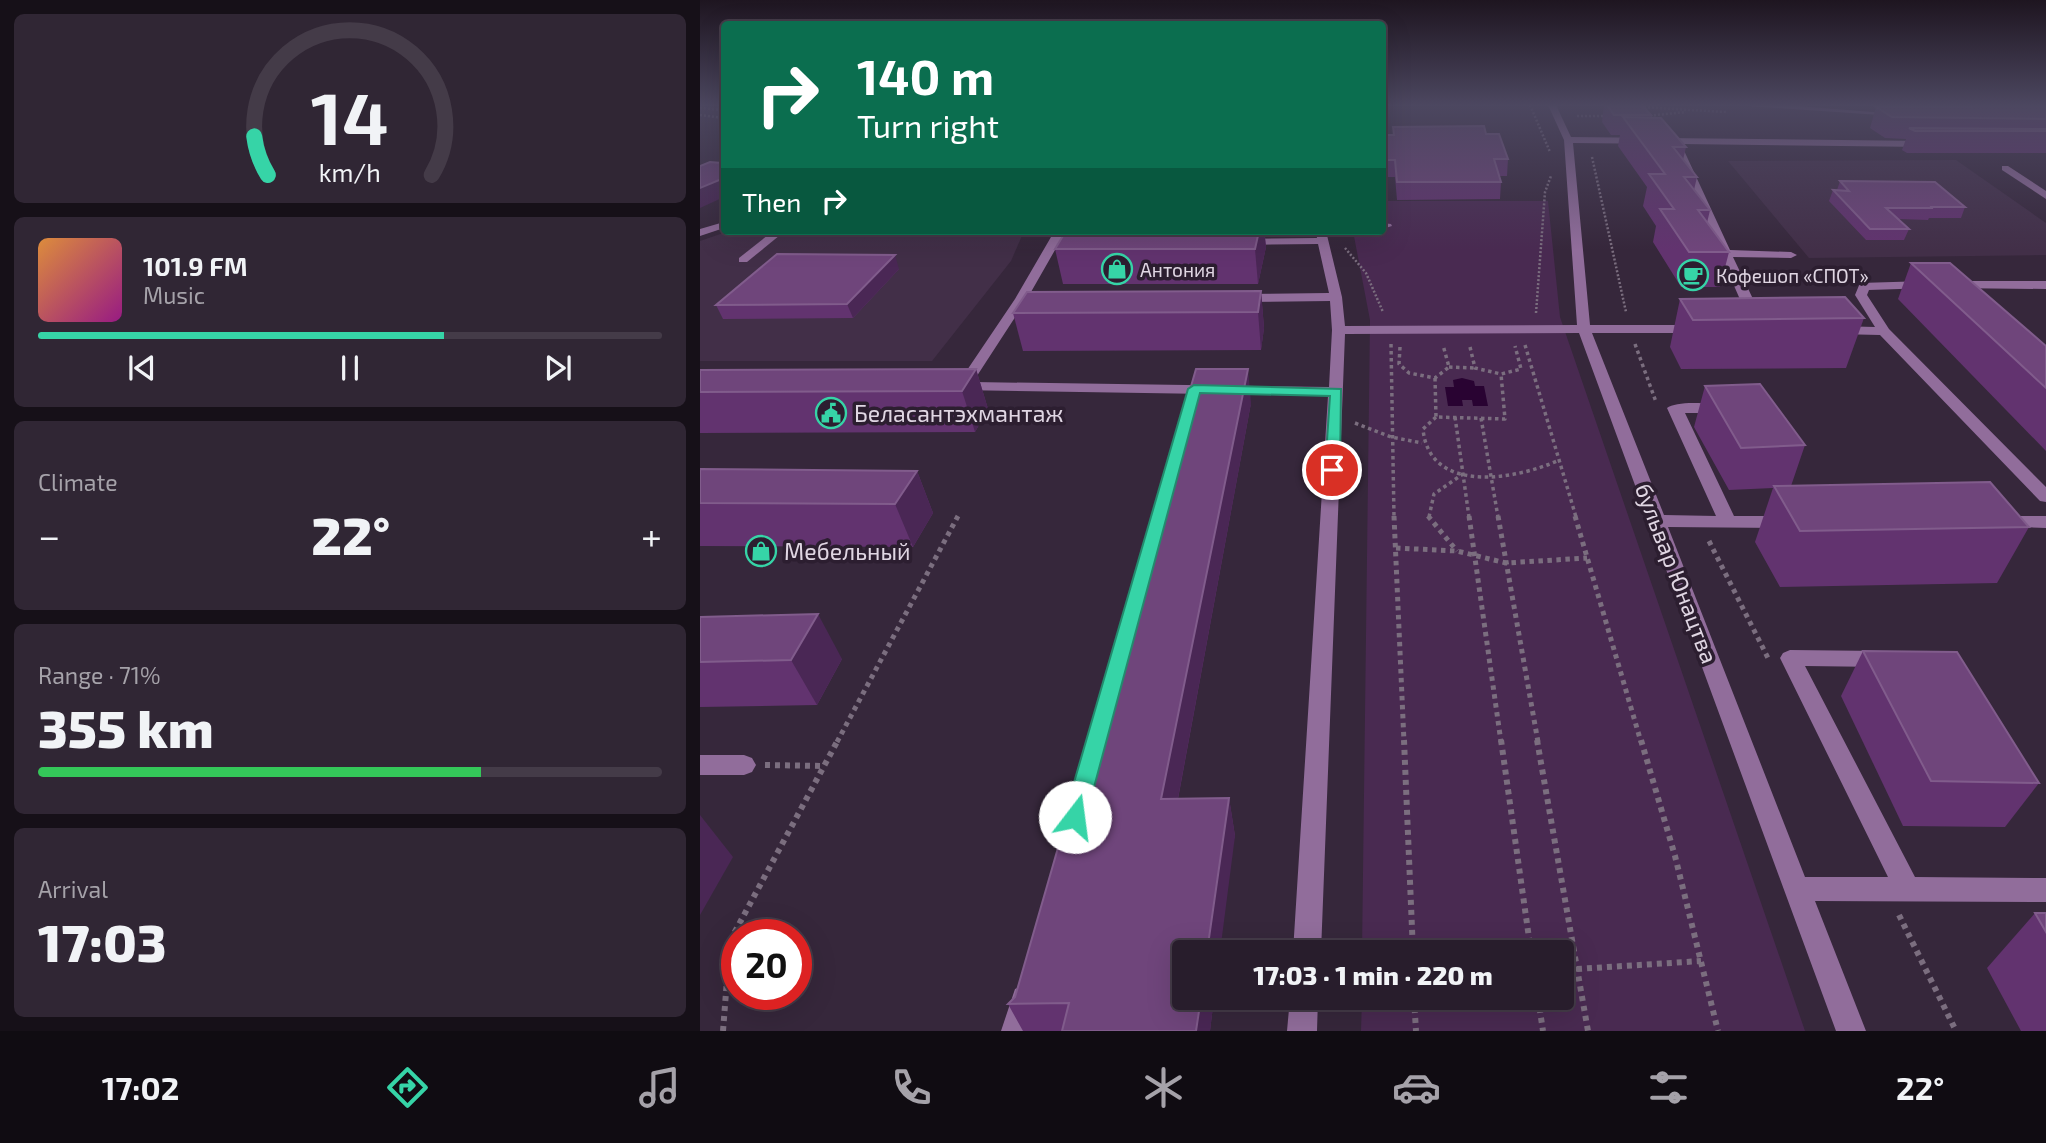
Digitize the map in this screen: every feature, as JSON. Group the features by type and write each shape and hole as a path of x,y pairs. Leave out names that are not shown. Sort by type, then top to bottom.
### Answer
{"street":[{"name":"бульвар Юнацтва","path":"1569,153 1584,329 1851,1031"},
{"path":"1681,153 1760,329"},
{"path":"2004,168 2046,196"},
{"path":"700,233 721,226"},
{"path":"743,260 775,235"},
{"path":"1228,242 1321,236 1336,297 1339,330 1308,940"},
{"path":"1056,239 1028,299 956,386 1336,392"},
{"path":"1726,253 1791,255"},
{"path":"2046,285 1864,286 1861,295 1884,331 2046,497"},
{"path":"1227,298 1336,297"},
{"path":"1339,330 1516,337 1584,329 1708,329"},
{"path":"1829,330 1884,331"},
{"path":"1187,415 1194,389"},
{"path":"1728,522 1675,408 1735,410"},
{"path":"1657,521 1811,522"},
{"path":"1977,522 2046,522"},
{"path":"1896,888 1790,658 1899,659"},
{"path":"700,765 744,765"},
{"path":"1797,889 2046,890"},
{"path":"1016,1031 1030,978"},
{"path":"1302,1031 1303,1010"}],"path":[{"path":"1591,153 1630,330 1658,407"},
{"path":"1400,343 1399,364 1409,373 1435,378 1449,368 1475,368 1501,374 1521,369 1515,321 1535,317 1545,191 1553,173"},
{"path":"1344,240 1345,248 1366,274 1388,330 1412,940"},
{"path":"1516,337 1524,344 1675,856 1718,1031"},
{"path":"1442,343 1449,368"},
{"path":"1468,343 1475,368"},
{"path":"1501,374 1505,419 1436,417 1423,429 1422,443 1431,460 1444,471 1491,475 1526,474 1559,460"},
{"path":"1435,378 1436,417"},
{"path":"1335,416 1391,437 1422,443"},
{"path":"1455,417 1529,940"},
{"path":"1481,418 1588,1031"},
{"path":"1457,551 1428,516 1430,498 1440,486 1464,474"},
{"path":"723,1031 730,941 958,516"},
{"path":"1699,522 1773,668"},
{"path":"1396,548 1457,551 1475,558 1506,563 1587,558"},
{"path":"744,765 824,766"},
{"path":"1896,888 1956,1031"},
{"path":"1577,969 1701,961"},
{"path":"1415,1010 1416,1031"},
{"path":"1540,1010 1543,1031"}],"shaded area":[{"path":"1956,160 2046,223 2046,255 1809,258 1728,161"},
{"path":"1386,201 1548,201 1560,317 1805,1031 1361,1031 1362,1010 1574,1010 1574,940 1362,940 1370,320 1354,235 1386,235"},
{"path":"721,234 1022,235 1011,261 932,361 700,361 700,241"},
{"path":"1462,378 1474,381 1475,386 1484,386 1488,406 1473,406 1472,400 1462,400 1463,406 1448,406 1445,387 1454,387 1453,380"}],"building":[{"path":"1386,153 1506,153 1508,159 1494,159 1501,182 1397,182 1395,160 1386,160"},
{"path":"1650,153 1678,153 1697,177 1684,177 1710,210 1698,210 1729,252 1689,252 1660,209 1674,209 1649,174 1665,174"},
{"path":"710,162 721,163 721,179 700,188 700,166"},
{"path":"1840,181 1935,182 1965,207 1886,208 1909,229 1870,229 1833,190 1849,191"},
{"path":"1064,235 1258,235 1255,249 1055,249"},
{"path":"777,254 895,255 847,304 716,305"},
{"path":"1911,263 1950,263 2046,346 2046,388"},
{"path":"1261,291 1258,312 1013,313 1027,292"},
{"path":"1845,297 1864,318 1693,320 1680,299"},
{"path":"976,369 962,391 700,392 700,370"},
{"path":"1196,369 1248,369 1161,799 1229,798 1209,940 1172,940 1172,1010 1199,1010 1196,1031 1062,1031 1069,1003 1008,1004 1015,997"},
{"path":"1760,384 1805,445 1741,448 1705,386"},
{"path":"700,469 917,471 895,504 700,503"},
{"path":"1990,482 2029,527 1800,531 1774,486"},
{"path":"818,614 791,660 700,662 700,617"},
{"path":"1863,651 1957,652 2039,783 1931,781"},
{"path":"2035,913 2046,913 2046,932"}],"place":[{"name":"Антония","path":"1117,269"},
{"name":"Кофешоп «СПОТ»","path":"1693,275"},
{"name":"Беласантэхмантаж","path":"831,413"},
{"name":"Мебельный","path":"761,551"}],"route":[{"path":"1075,817 1194,389 1336,392 1332,470"}]}
